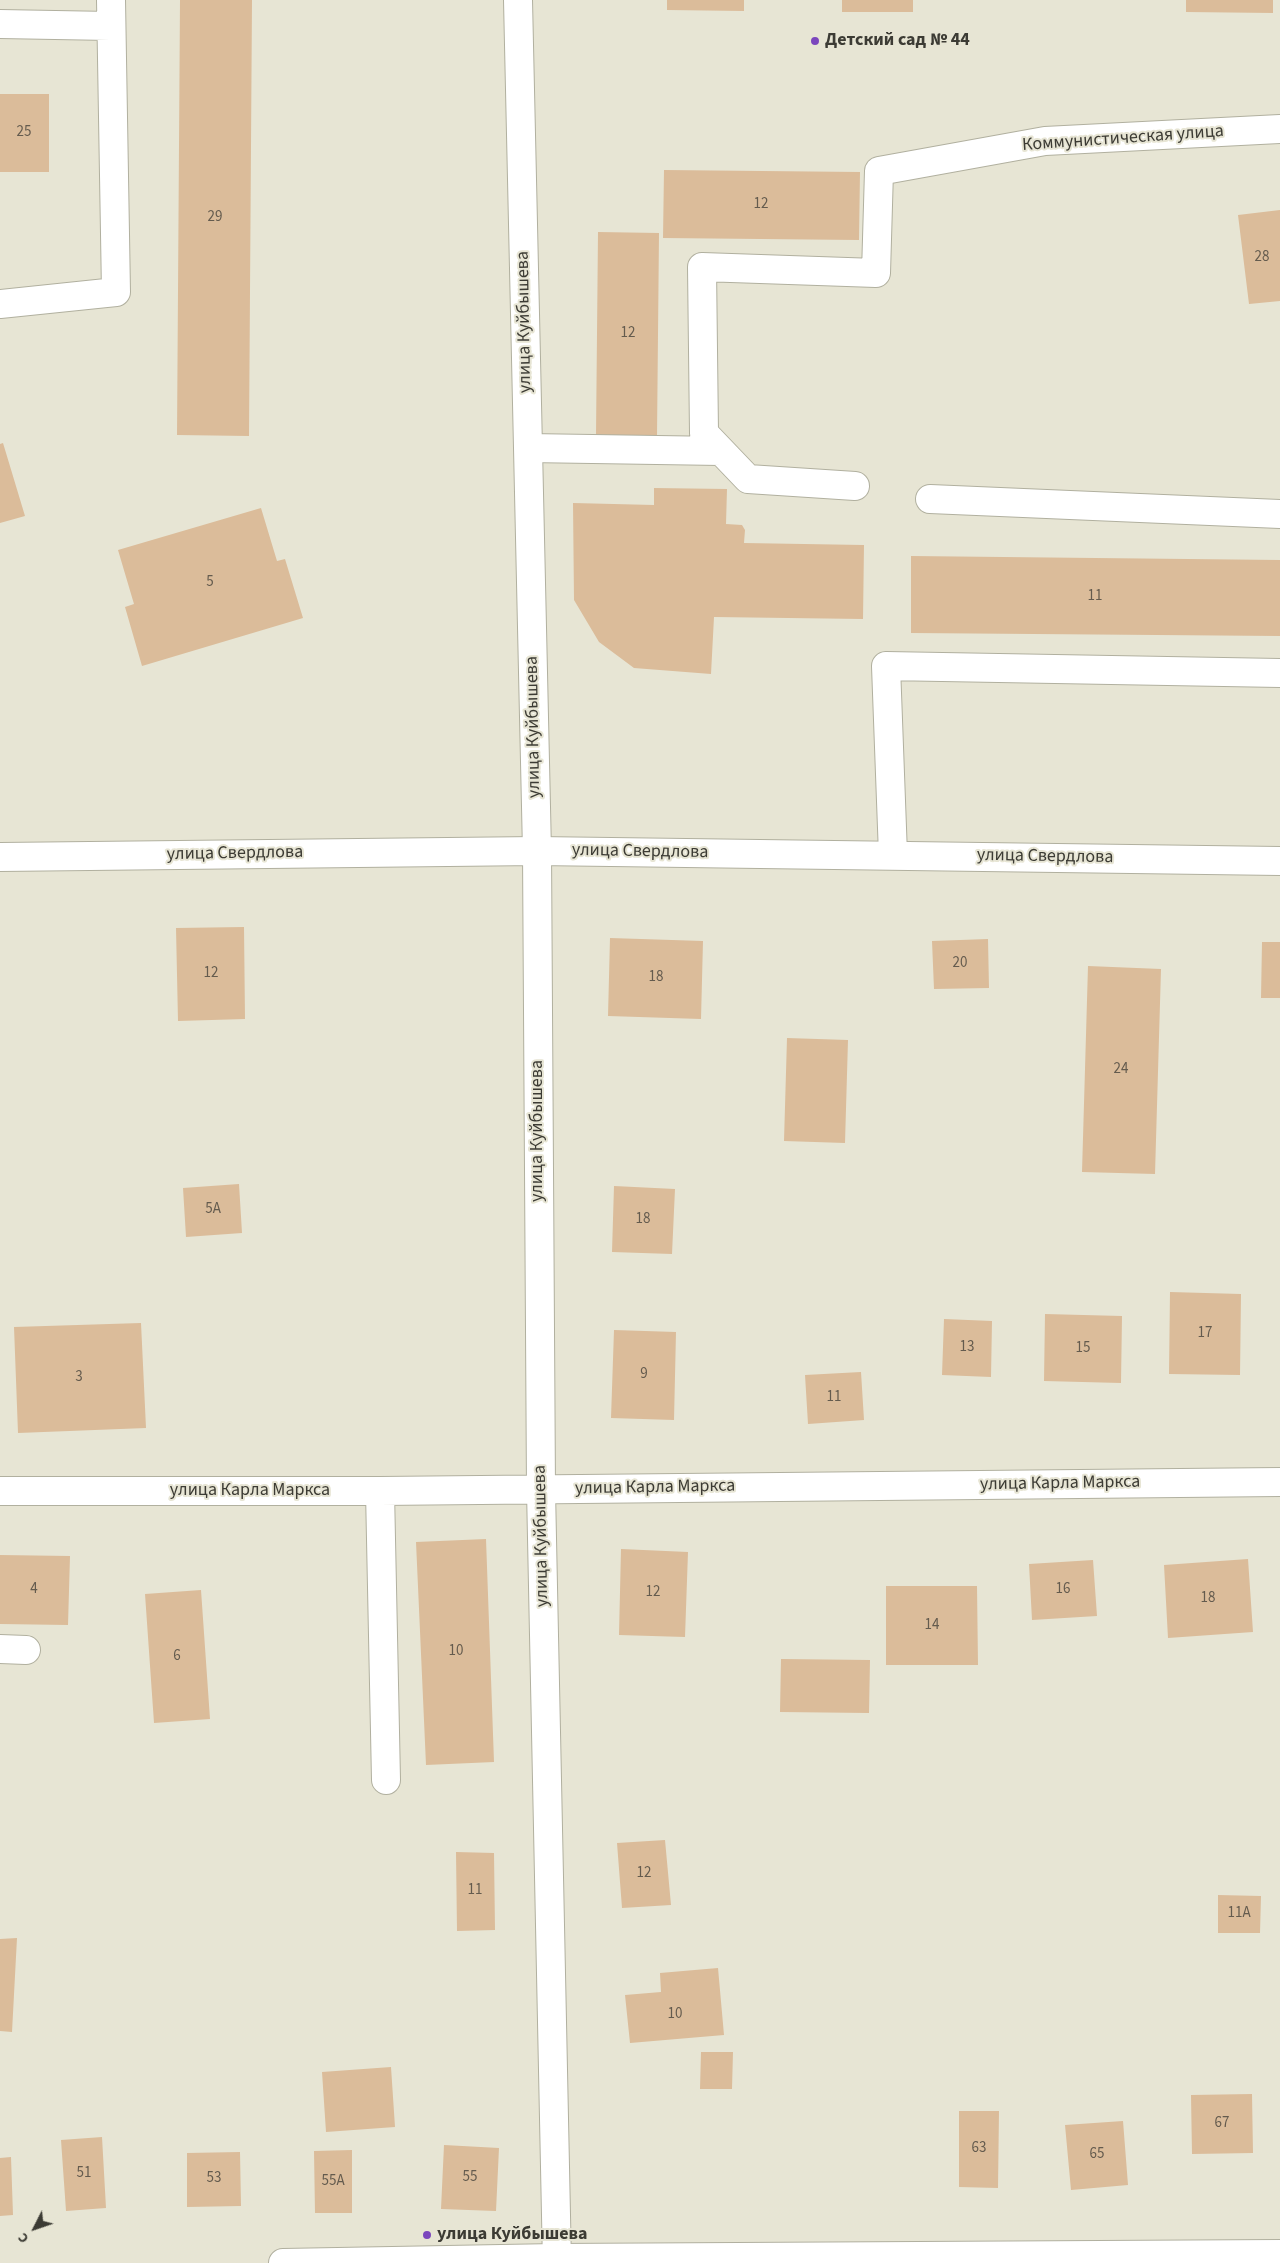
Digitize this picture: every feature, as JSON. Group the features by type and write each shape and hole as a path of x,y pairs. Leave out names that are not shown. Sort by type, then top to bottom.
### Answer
{"street":[{"name":"улица Куйбышева","path":"518,0 536,851 541,1490 556,2261"},
{"path":"0,24 111,13 116,292 0,304"},
{"name":"Коммунистическая улица","path":"721,451 704,433 702,267 876,273 878,171 1045,141 1280,129"},
{"path":"528,448 721,451 748,478 855,486"},
{"path":"930,500 1280,514"},
{"path":"893,855 886,666 1280,673"},
{"name":"улица Свердлова","path":"0,857 536,851 1280,861"},
{"name":"улица Карла Маркса","path":"0,1491 541,1490 1280,1482"},
{"path":"380,1491 386,1780"},
{"path":"283,2263 1280,2254"}],"building":[{"path":"180,0 252,0 249,436 177,435"},
{"path":"667,0 744,0 744,11 667,10"},
{"path":"842,0 913,0 913,12 842,12"},
{"path":"1186,0 1273,0 1273,13 1186,12"},
{"path":"0,94 49,94 49,172 0,172"},
{"path":"664,170 860,172 859,240 663,238"},
{"path":"1280,210 1280,301 1249,304 1238,215"},
{"path":"598,232 659,233 657,435 596,435"},
{"path":"3,443 25,516 0,523 0,444"},
{"path":"654,488 727,489 726,524 742,525 745,530 744,543 864,545 863,619 714,617 711,674 634,668 599,642 574,600 573,503 654,505"},
{"path":"261,508 277,561 285,559 303,618 142,666 125,607 134,604 118,550"},
{"path":"911,556 1280,560 1280,636 911,633"},
{"path":"244,927 245,1019 178,1021 176,928"},
{"path":"610,938 703,941 701,1019 608,1016"},
{"path":"988,939 989,988 934,989 932,941"},
{"path":"1262,942 1280,942 1280,998 1261,998"},
{"path":"1088,966 1161,969 1155,1174 1082,1172"},
{"path":"787,1038 848,1040 845,1143 784,1141"},
{"path":"239,1184 242,1233 186,1237 183,1188"},
{"path":"614,1186 675,1189 672,1254 612,1252"},
{"path":"1170,1292 1241,1294 1240,1375 1169,1374"},
{"path":"1045,1314 1122,1316 1121,1383 1044,1381"},
{"path":"944,1319 992,1321 991,1377 942,1375"},
{"path":"141,1323 146,1428 18,1433 14,1327"},
{"path":"614,1330 676,1332 674,1420 611,1418"},
{"path":"861,1372 864,1420 808,1424 805,1375"},
{"path":"486,1539 494,1762 426,1765 416,1542"},
{"path":"621,1549 688,1552 685,1637 619,1635"},
{"path":"0,1555 70,1556 68,1625 0,1624"},
{"path":"1248,1559 1253,1632 1168,1638 1164,1565"},
{"path":"1093,1560 1097,1616 1032,1620 1029,1564"},
{"path":"886,1586 977,1586 978,1665 886,1665"},
{"path":"201,1590 210,1719 154,1723 145,1594"},
{"path":"781,1659 870,1660 869,1713 780,1712"},
{"path":"665,1840 671,1905 622,1908 617,1843"},
{"path":"456,1852 494,1853 495,1930 457,1931"},
{"path":"1218,1895 1261,1896 1260,1933 1218,1933"},
{"path":"17,1938 12,2032 0,2031 0,1939"},
{"path":"718,1968 724,2035 630,2043 625,1995 661,1992 660,1973"},
{"path":"701,2052 733,2052 732,2089 700,2089"},
{"path":"391,2067 395,2127 326,2132 322,2072"},
{"path":"1252,2094 1253,2153 1192,2154 1191,2095"},
{"path":"959,2111 999,2111 998,2188 959,2187"},
{"path":"1123,2121 1128,2185 1071,2190 1065,2125"},
{"path":"102,2137 106,2208 66,2211 61,2140"},
{"path":"444,2145 499,2148 496,2211 441,2209"},
{"path":"352,2150 352,2213 315,2213 314,2151"},
{"path":"240,2152 241,2206 187,2207 187,2153"},
{"path":"11,2157 13,2215 0,2216 0,2158"}],"place":[{"name":"Детский сад № 44","path":"815,41"},
{"name":"улица Куйбышева","path":"427,2235"}]}
